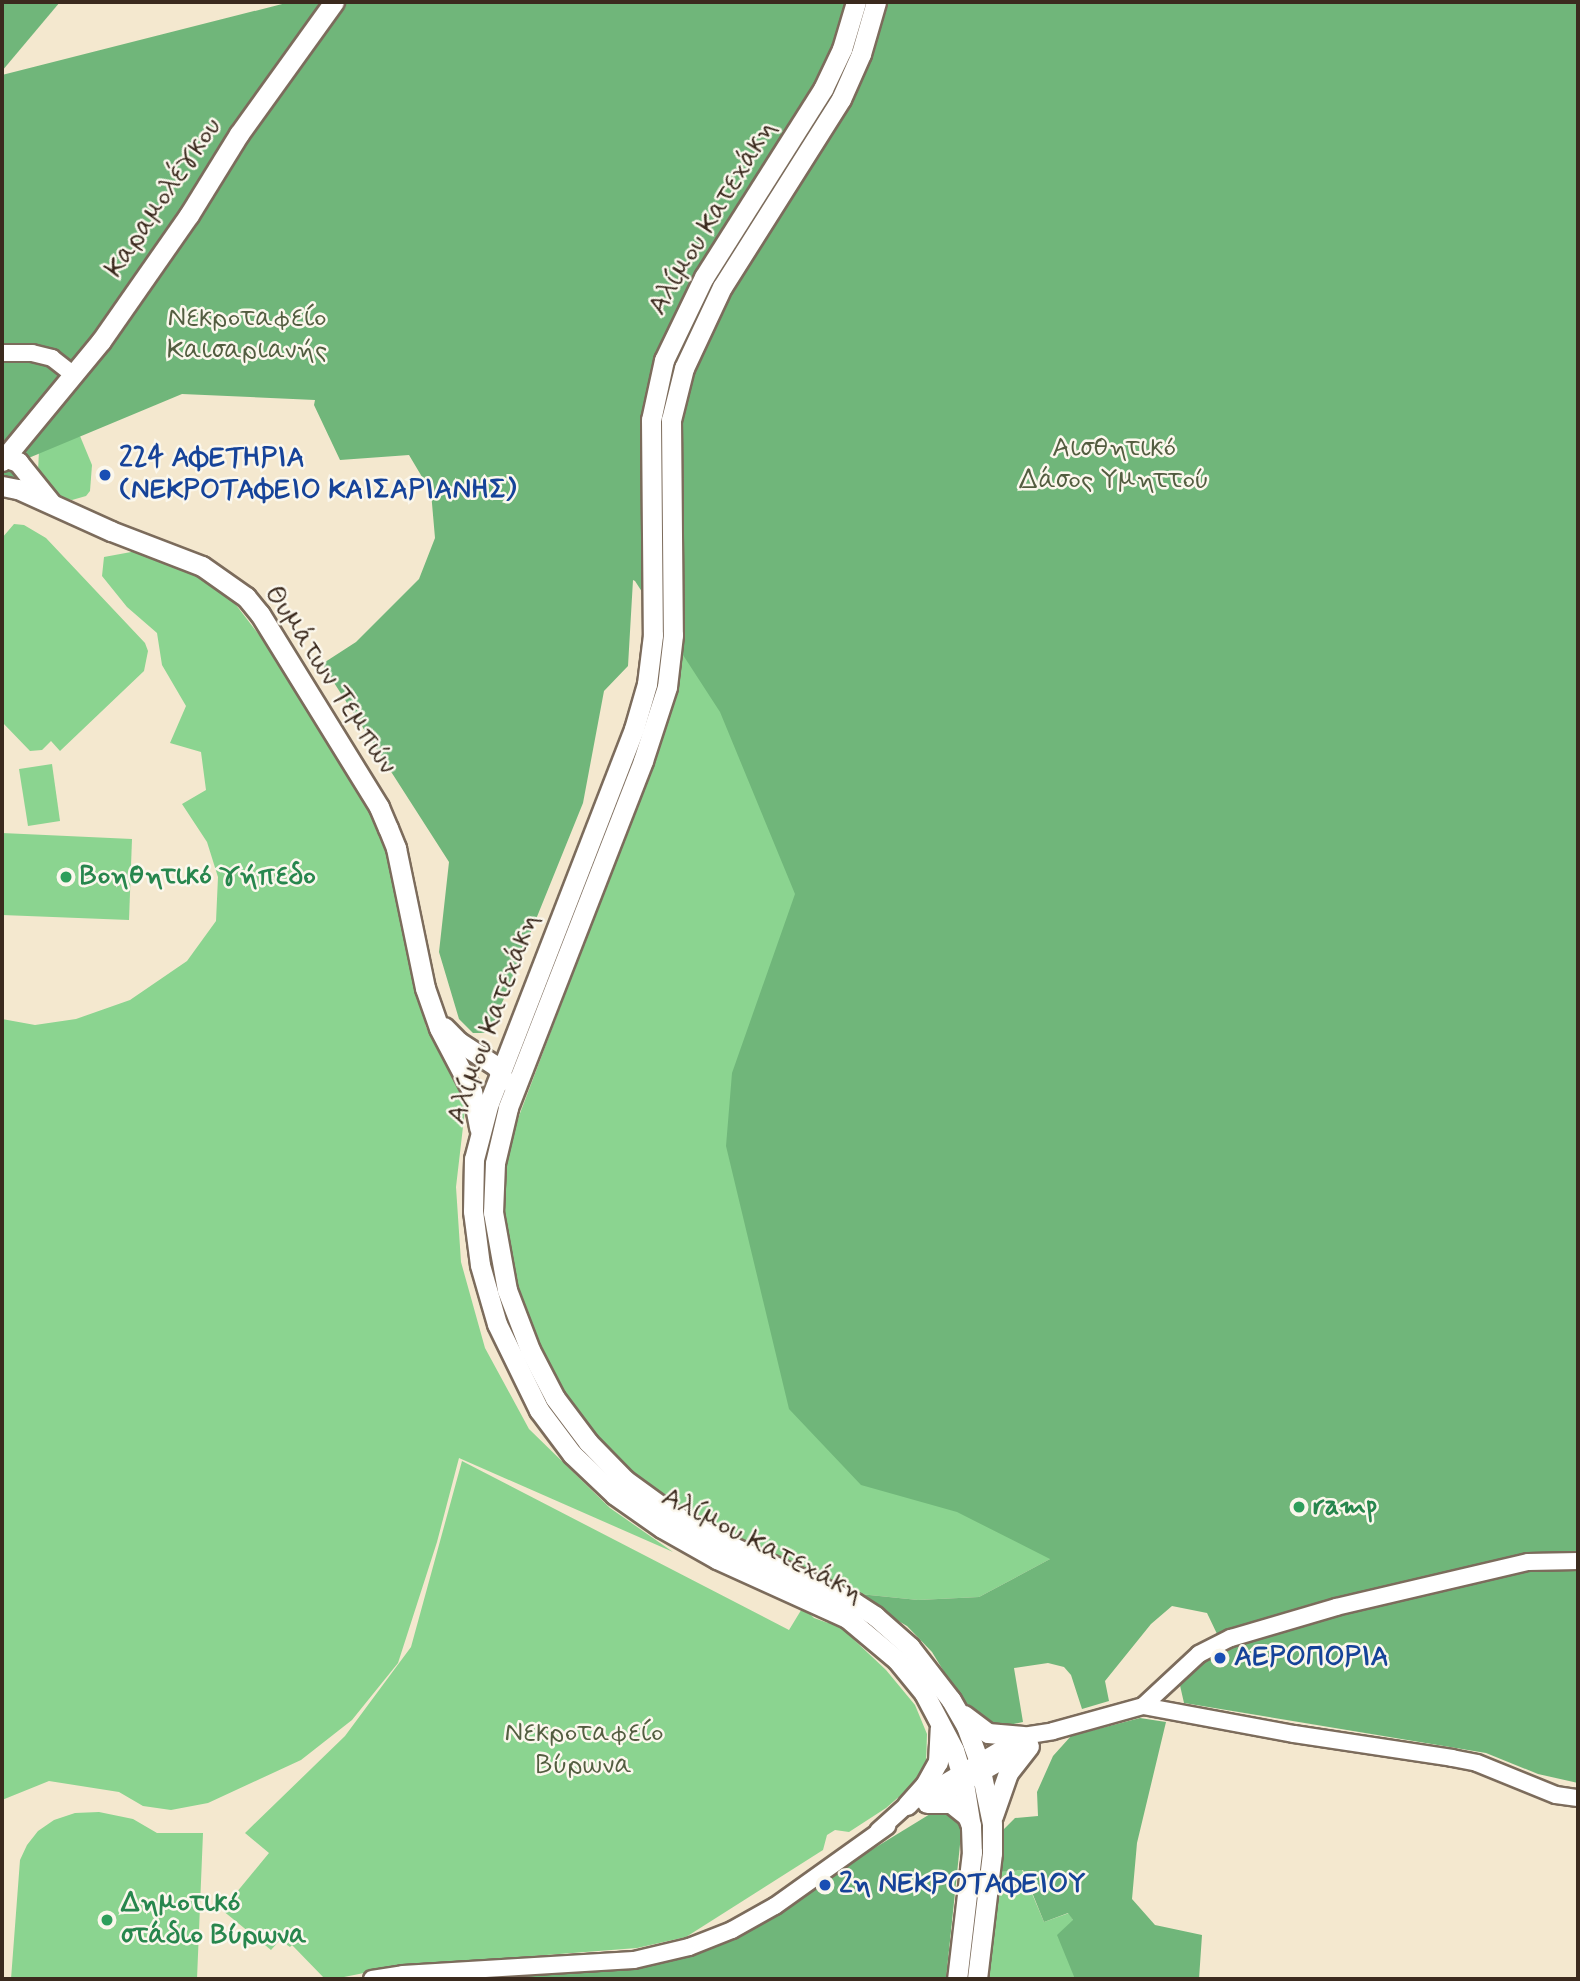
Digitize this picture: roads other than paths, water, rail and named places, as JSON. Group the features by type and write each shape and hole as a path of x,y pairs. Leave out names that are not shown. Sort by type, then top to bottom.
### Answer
{"main road":[{"name":"Καραμολέγκου","path":"8,472 37,422 102,341 189,215 239,134 334,2"},
{"name":"Αλίμου Κατεχάκη","path":"856,2 842,49 823,89 704,277 664,360 651,420 653,635 647,684 634,729 500,1071 474,1159 473,1211 488,1296 512,1360 555,1433 592,1475 634,1511 662,1528 717,1559 830,1608 865,1631 966,1726 981,1766 992,1824 992,1853 977,1979"},
{"name":"Αλίμου Κατεχάκη","path":"876,2 861,54 836,109 722,286 684,368 671,420 673,626 667,687 643,761 508,1108 495,1163 493,1187 500,1262 507,1290 530,1350 571,1421 625,1479 668,1512 723,1543 855,1603 875,1616 910,1647 943,1705 962,1777 971,1826 972,1852 957,1979"},
{"path":"8,472 52,504"},
{"name":"Θυμάτων Τεμπών","path":"8,472 52,504 111,531 202,566 246,597 261,614 379,807 388,828 396,848 425,988 435,1015 472,1091 480,1136"},
{"path":"435,1015 451,1035 500,1071 508,1108"},
{"path":"465,1045 484,1046 513,1037"},
{"path":"906,1805 925,1786 938,1762 943,1705 977,1727 1026,1741 1008,1773 992,1824"},
{"path":"927,1803 951,1803 967,1816 971,1826"}],"street":[{"path":"2,353 32,353 52,358 74,375"},
{"path":"1143,1706 1199,1654 1231,1637 1267,1625 1528,1562 1578,1561"},
{"path":"878,1831 906,1805 1026,1741 1143,1706 1294,1734 1477,1763 1556,1795 1578,1798"},
{"path":"372,1979 403,1974 634,1960 690,1947 732,1930 775,1906 878,1831 927,1803 962,1777"}],"place":[{"name":"224 ΑΦΕΤΗΡΙΑ (ΝΕΚΡΟΤΑΦΕΙΟ ΚΑΙΣΑΡΙΑΝΗΣ)","path":"105,475"},
{"name":"Βοηθητικό γήπεδο","path":"66,877"},
{"name":"ramp","path":"1299,1507"},
{"name":"ΑΕΡΟΠΟΡΙΑ","path":"1220,1658"},
{"name":"2η ΝΕΚΡΟΤΑΦΕΙΟΥ","path":"825,1885"},
{"name":"Δημοτικό στάδιο Βύρωνα","path":"107,1920"}],"park label":[{"name":"Νεκροταφείο Καισαριανής","path":"247,335"},
{"name":"Αισθητικό Δάσος Υμηττού","path":"1114,465"},
{"name":"Νεκροταφείο Βύρωνα","path":"584,1750"}]}
